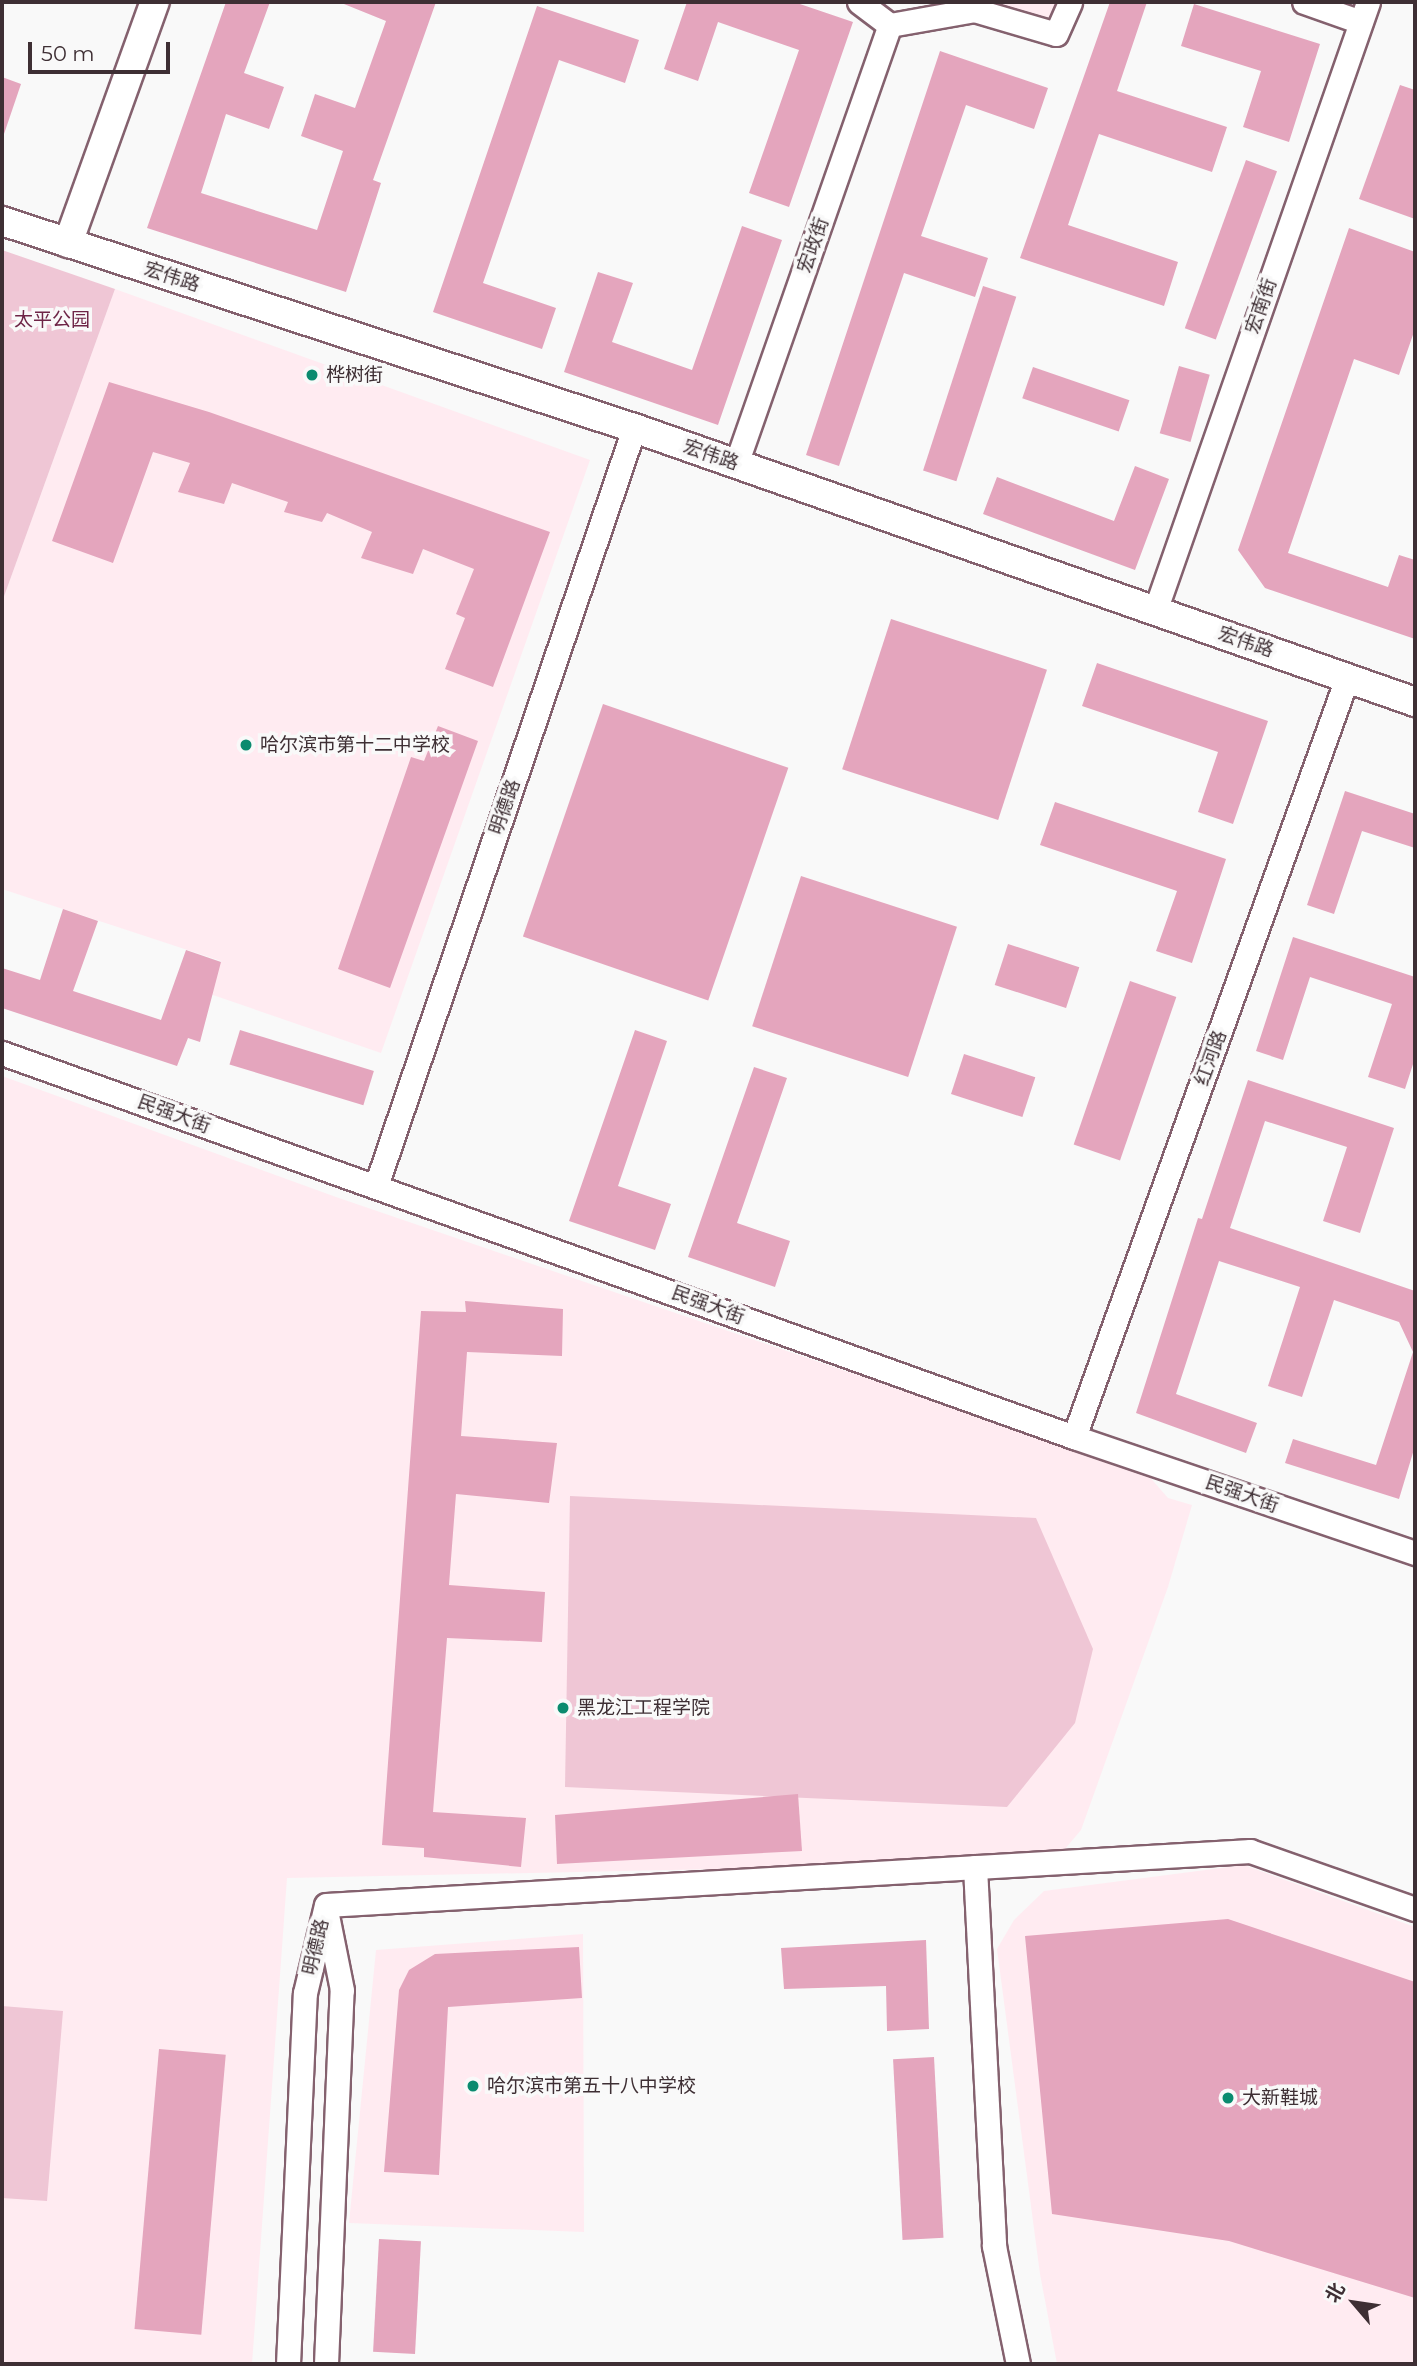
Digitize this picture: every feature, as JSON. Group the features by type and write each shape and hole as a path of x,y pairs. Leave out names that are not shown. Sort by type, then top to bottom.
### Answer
{"main road":[{"path":"68,243 155,2"},
{"name":"宏伟路","path":"2,221 634,428 1415,702"}],"street":[{"path":"859,2 890,25 974,10 1056,34 1070,2"},
{"path":"1304,2 1364,12"},
{"name":"宏南街","path":"1155,611 1364,12"},
{"name":"宏政街","path":"736,464 890,25"},
{"name":"明德路","path":"376,1186 634,428"},
{"name":"红河路","path":"1074,1437 1347,678"},
{"name":"民强大街","path":"2,1053 1074,1437 1415,1553"},
{"path":"326,1905 1251,1851 1415,1909"},
{"path":"975,1867 995,2246 1018,2364"},
{"name":"明德路","path":"288,2364 305,1993 326,1905"},
{"name":"明德路","path":"326,1905 342,1990 326,2364"}],"shaded area":[{"path":"986,2 1057,2 1049,24"},
{"name":"哈尔滨市第十二中学校","path":"115,289 590,460 381,1053 210,994 221,961 2,889 2,602"},
{"name":"黑龙江工程学院","path":"2,1076 336,1197 1147,1474 1168,1498 1192,1505 1168,1587 1081,1830 1054,1862 287,1878 252,2364 2,2364"},
{"name":"大新鞋城","path":"1244,1865 1415,1927 1415,2364 1057,2364 1040,2274 997,1949 1014,1920 1044,1891"},
{"name":"哈尔滨市第五十八中学校","path":"583,1934 584,2232 349,2223 376,1950"}],"green space":[{"name":"太平公园","path":"2,250 115,289 2,602"},
{"path":"570,1496 1036,1518 1093,1649 1075,1723 1007,1807 565,1787"},
{"path":"2,2006 63,2011 47,2201 2,2198"}],"building":[{"path":"226,2 270,2 244,73 284,87 269,129 226,114 201,193 317,230 343,151 301,136 315,94 355,108 386,21 339,2 436,2 373,180 381,183 346,292 147,228"},
{"path":"687,2 794,2 853,22 789,207 749,193 799,50 718,22 698,81 664,69"},
{"path":"1110,2 1147,2 1117,91 1227,127 1212,172 1099,134 1068,225 1178,262 1164,306 1020,258"},
{"path":"1194,4 1320,44 1289,142 1243,127 1261,71 1181,46"},
{"path":"537,6 639,40 625,83 559,60 483,283 556,308 542,349 433,312"},
{"path":"940,51 1048,88 1034,129 966,105 921,236 988,258 975,297 904,273 839,466 806,455"},
{"path":"2,77 21,84 4,134 2,133"},
{"path":"1400,85 1415,90 1415,219 1359,199"},
{"path":"1246,160 1277,171 1216,339 1185,328"},
{"path":"742,226 782,240 718,425 564,372 598,272 633,283 612,342 692,370"},
{"path":"1349,228 1415,252 1415,329 1399,375 1354,359 1288,553 1388,587 1399,555 1415,560 1415,639 1265,588 1238,550"},
{"path":"983,286 1016,297 956,481 923,471"},
{"path":"1179,366 1210,375 1190,442 1160,433"},
{"path":"1033,367 1129,400 1119,431 1022,398"},
{"path":"109,382 209,412 550,532 493,687 445,669 465,618 456,614 474,569 423,549 413,574 361,558 372,532 327,513 322,522 284,512 288,502 232,483 224,504 178,492 190,463 153,452 113,563 52,541"},
{"path":"1135,466 1169,479 1135,570 983,514 997,477 1114,521"},
{"path":"891,619 1047,670 998,820 842,769"},
{"path":"1097,663 1268,721 1233,824 1198,812 1218,752 1082,706"},
{"path":"603,704 788,768 708,1000 523,937"},
{"path":"438,726 478,741 390,988 338,969 411,757 424,761"},
{"path":"1345,791 1415,814 1415,848 1362,831 1334,914 1307,905"},
{"path":"1055,802 1226,859 1192,963 1156,951 1177,891 1040,845"},
{"path":"801,876 957,927 908,1077 752,1026"},
{"path":"63,909 98,921 73,991 161,1020 186,950 221,962 200,1042 188,1038 177,1066 2,1008 2,968 40,980"},
{"path":"1293,937 1415,977 1415,1058 1405,1089 1368,1077 1392,1004 1310,977 1283,1060 1256,1051"},
{"path":"1008,944 1079,967 1066,1008 995,985"},
{"path":"1130,981 1176,997 1120,1161 1074,1145"},
{"path":"240,1030 374,1071 363,1105 229,1064"},
{"path":"635,1030 667,1041 618,1186 671,1204 655,1250 569,1221"},
{"path":"964,1054 1035,1077 1022,1117 951,1094"},
{"path":"754,1067 787,1078 737,1223 790,1241 775,1287 688,1257"},
{"path":"1248,1080 1394,1128 1360,1233 1323,1221 1347,1147 1265,1121 1230,1228 1415,1291 1415,1446 1399,1499 1285,1463 1293,1439 1376,1465 1413,1352 1399,1322 1334,1300 1302,1397 1268,1386 1300,1287 1219,1261 1176,1394 1257,1423 1246,1453 1136,1413 1198,1218 1202,1219"},
{"path":"465,1301 563,1309 562,1356 467,1352 461,1436 557,1443 549,1503 456,1494 449,1585 545,1592 542,1642 447,1638 433,1812 526,1818 521,1867 424,1857 424,1848 382,1845 421,1311 466,1312"},
{"path":"798,1794 802,1851 557,1864 555,1815"},
{"name":"大新鞋城","path":"1228,1919 1415,1982 1415,2298 1229,2241 1052,2214 1025,1936"},
{"path":"926,1940 929,2029 887,2031 886,1986 784,1989 781,1948"},
{"path":"579,1947 582,1998 448,2007 439,2175 384,2172 399,1990 409,1970 435,1954"},
{"path":"159,2049 226,2055 201,2335 135,2329"},
{"path":"934,2057 943,2238 903,2240 893,2059"},
{"path":"379,2239 421,2241 415,2354 373,2352"}],"place":[{"name":"桦树街","path":"312,375"},
{"name":"哈尔滨市第十二中学校","path":"246,745"},
{"name":"黑龙江工程学院","path":"563,1708"},
{"name":"哈尔滨市第五十八中学校","path":"473,2086"},
{"name":"大新鞋城","path":"1228,2098"}]}
